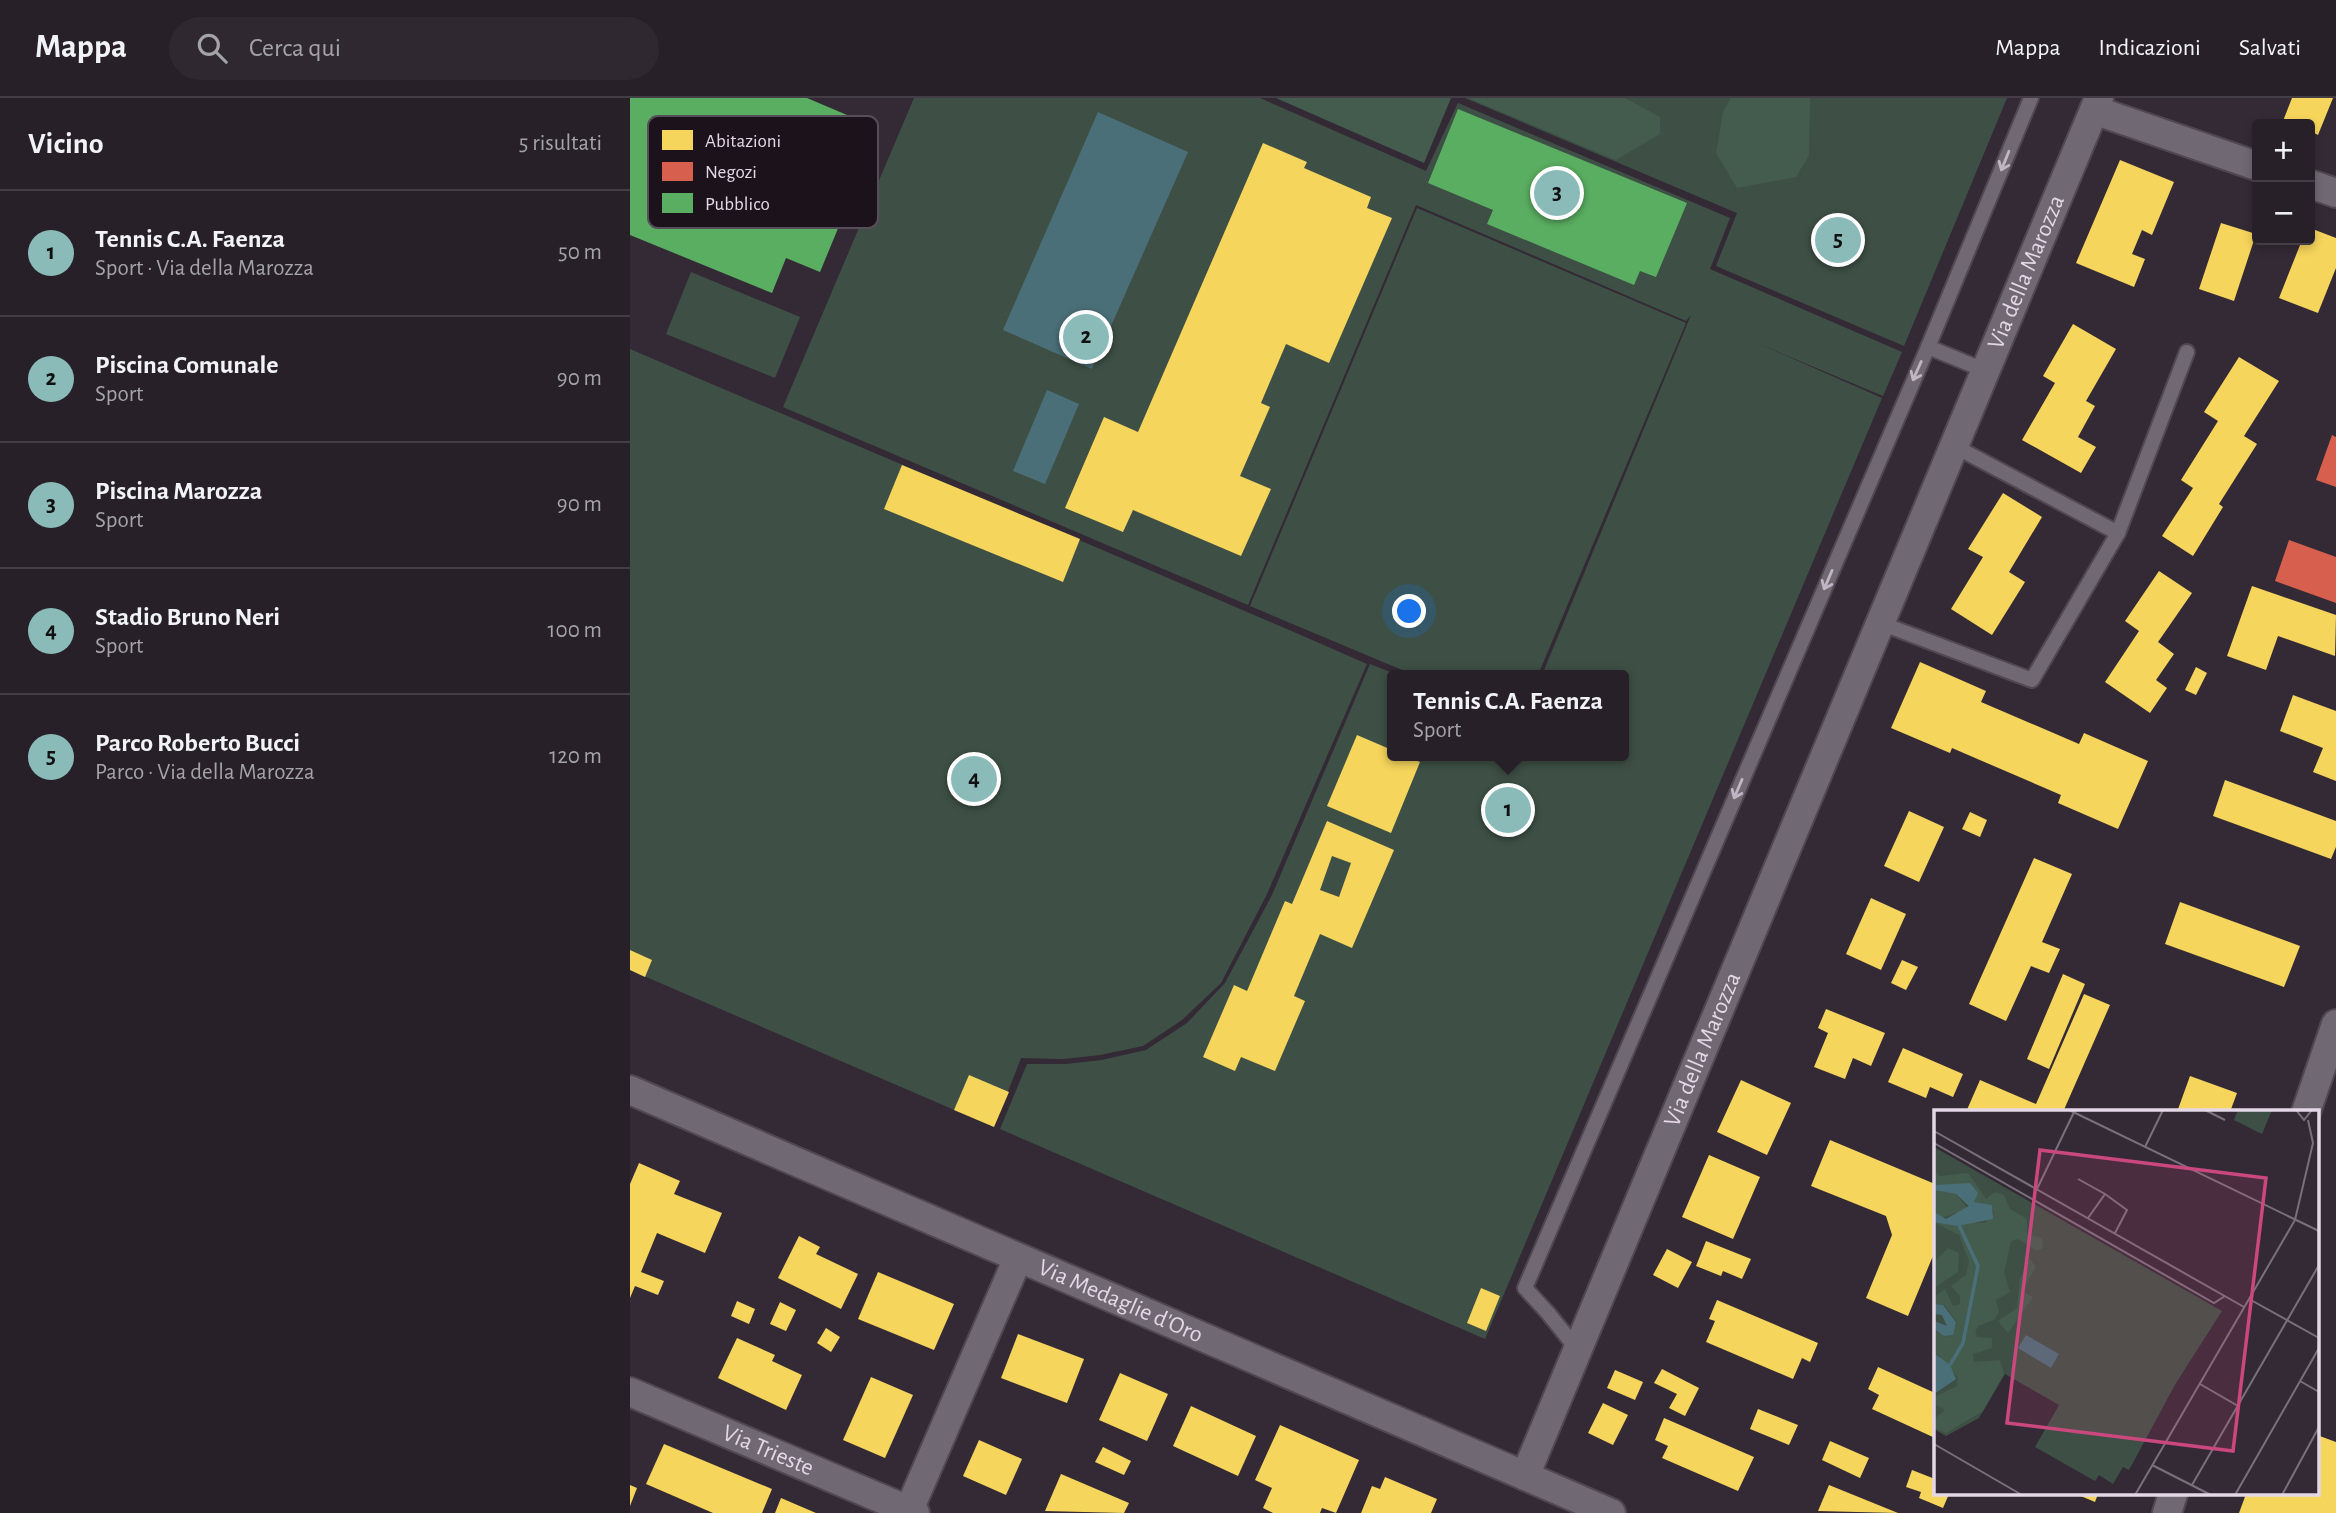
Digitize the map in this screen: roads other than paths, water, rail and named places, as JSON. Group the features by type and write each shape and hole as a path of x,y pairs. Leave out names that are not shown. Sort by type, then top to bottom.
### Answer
{"street":[{"path":"2096,104 2252,164"},
{"name":"Via della Marozza","path":"1525,1476 2096,104"},
{"path":"2315,186 2336,194"},
{"path":"2306,1110 2336,1024"},
{"name":"Via Medaglie d'Oro","path":"630,1090 1525,1476 1571,1505 1611,1513"},
{"name":"Via Trieste","path":"630,1392 912,1512 1018,1258"},
{"path":"2167,1513 2173,1496"}],"lane":[{"path":"1577,1349 1525,1288 1928,347 2031,98"},
{"path":"1928,347 1984,370"},
{"path":"1880,623 2032,680 2118,533 2187,352"},
{"path":"1954,446 2118,533"}],"water":[{"path":"1098,112 1188,152 1092,369 1003,330"},
{"path":"1047,390 1079,404 1045,484 1013,471"}],"place":[{"name":"Piscina Marozza","path":"1557,193"},
{"name":"Parco Roberto Bucci","path":"1838,240"},
{"name":"Piscina Comunale","path":"1086,337"},
{"name":"Stadio Bruno Neri","path":"974,779"},
{"name":"Tennis C.A. Faenza","path":"1508,810"}]}
